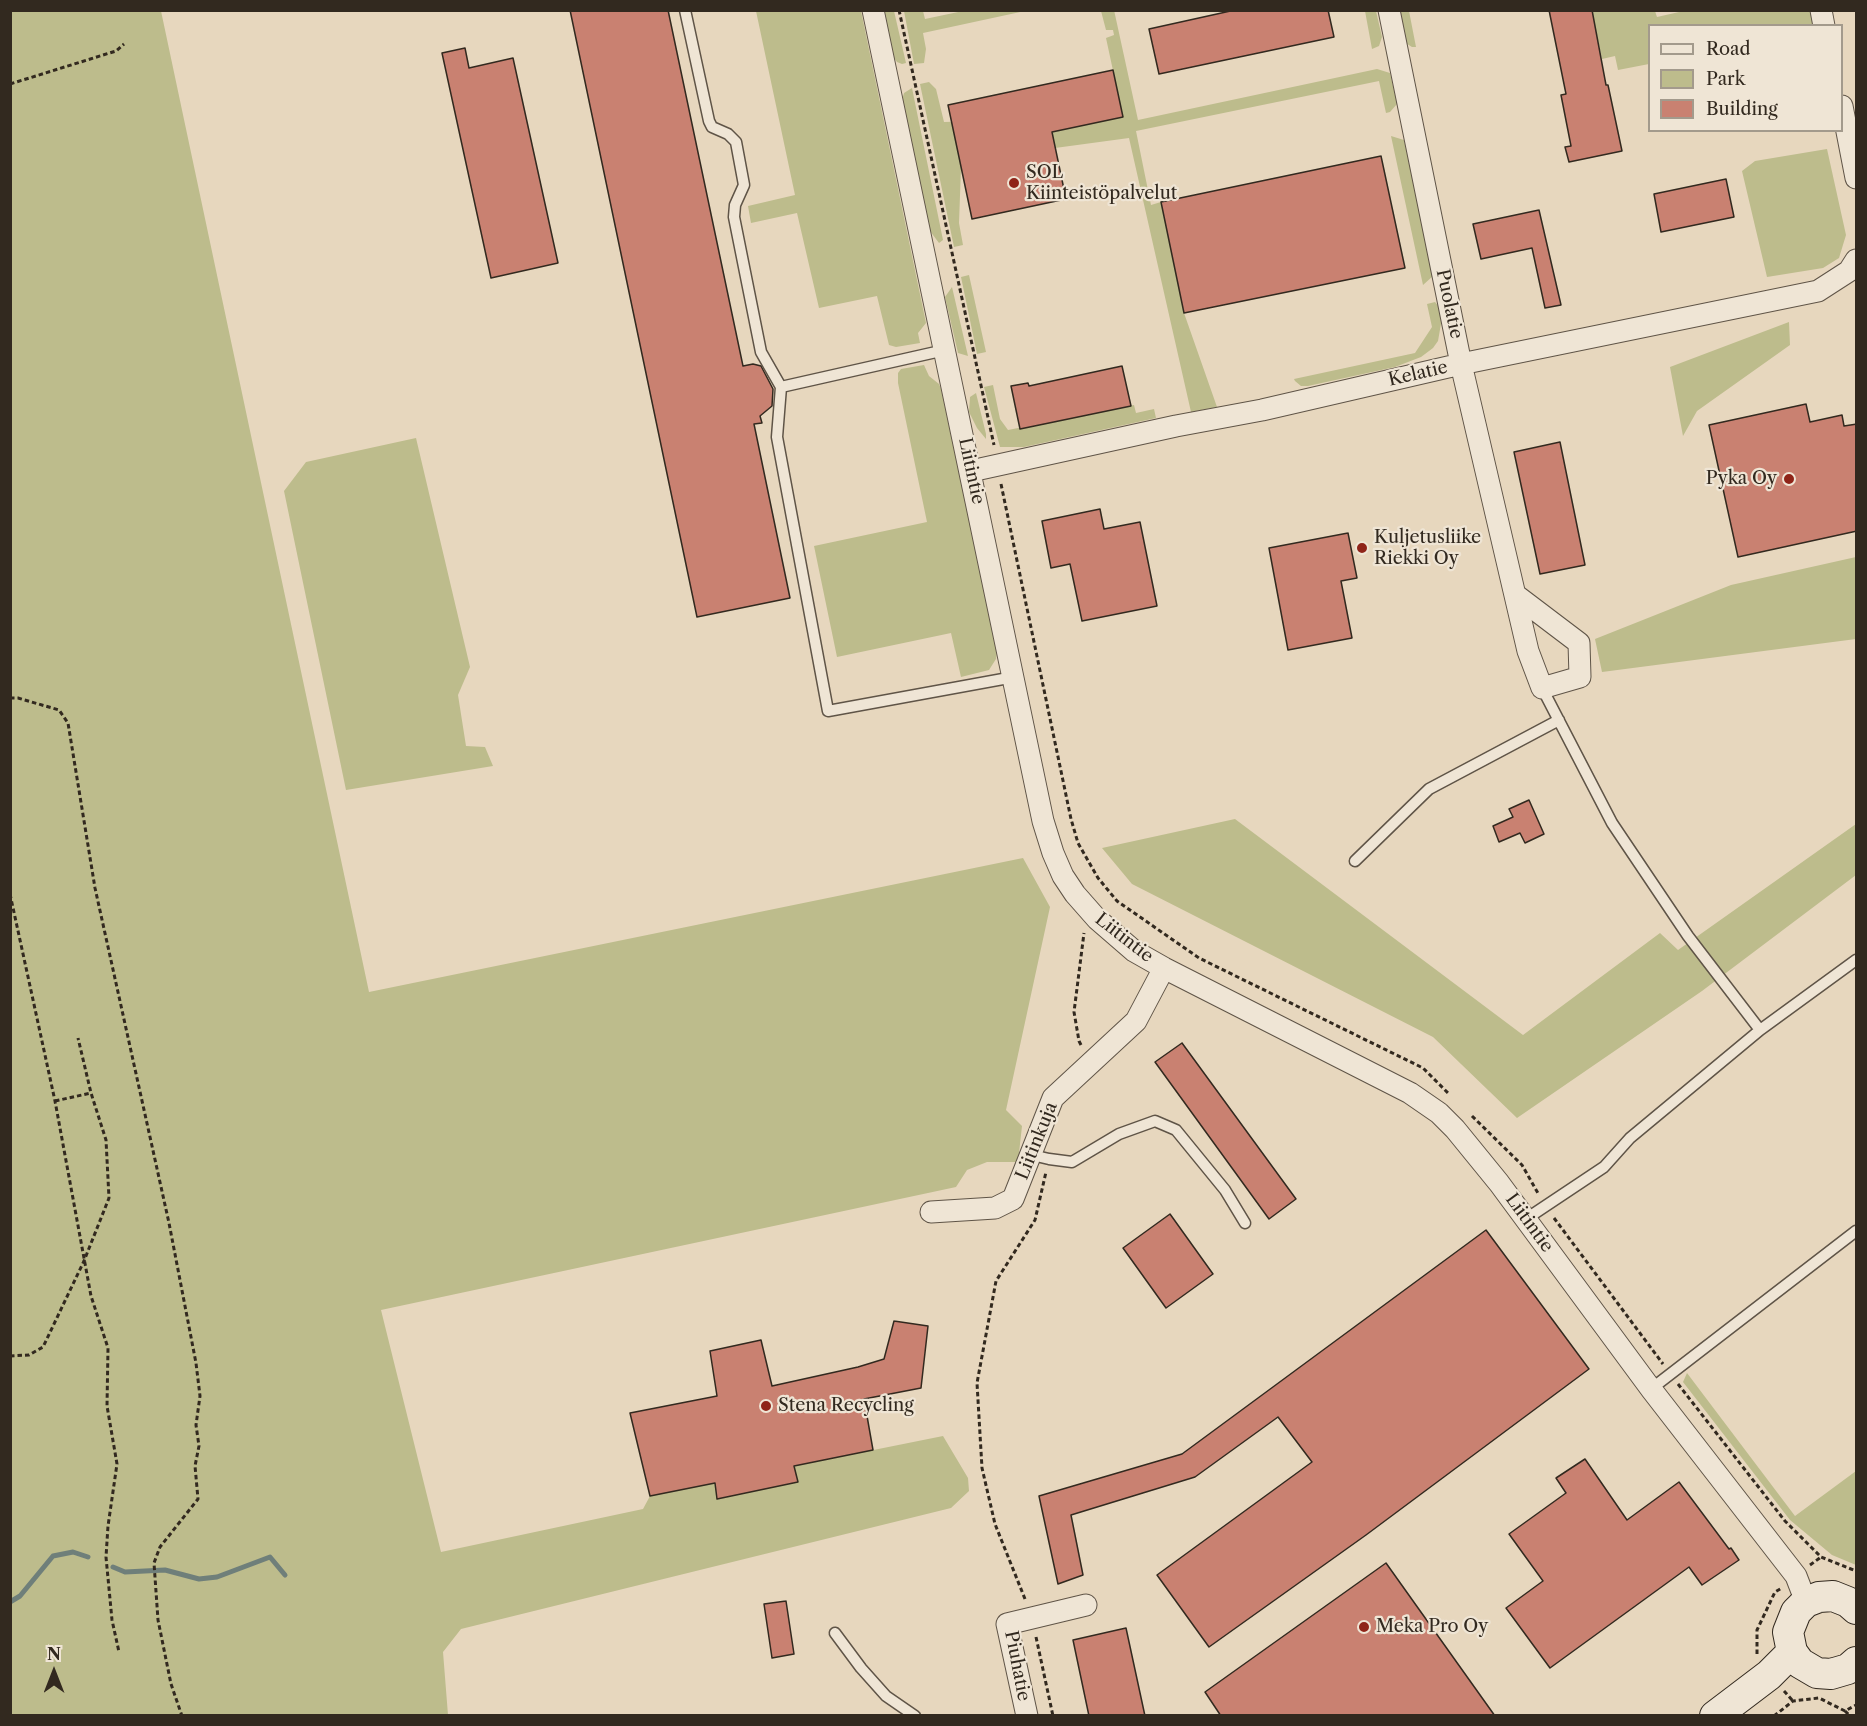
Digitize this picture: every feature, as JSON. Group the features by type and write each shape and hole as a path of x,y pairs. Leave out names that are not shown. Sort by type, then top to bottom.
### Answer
{"street":[{"name":"Liitintie","path":"873,10 1044,821 1053,853 1069,885 1097,919 1134,951 1410,1093 1439,1113 1500,1183 1651,1389 1796,1576 1806,1602"},
{"name":"Puolatie","path":"1389,10 1461,364 1528,651 1542,688"},
{"path":"1843,111 1857,178"},
{"name":"Kelatie","path":"971,471 1176,426 1262,410 1461,364 1818,291 1849,271 1857,260"},
{"path":"1516,596 1579,643 1580,677 1542,688"},
{"name":"Liitinkuja","path":"931,1212 995,1208 1013,1199 1040,1157 1053,1098 1136,1021 1164,968"},
{"path":"1854,1670 1831,1674 1817,1673 1800,1663 1789,1645 1790,1624 1796,1612 1806,1602 1819,1597 1833,1596 1848,1602 1857,1609"},
{"name":"Piuhatie","path":"1027,1716 1007,1624 1086,1605"},
{"path":"1715,1716 1769,1675 1792,1652"}],"lane":[{"path":"685,10 707,118 712,127 728,134 736,142 744,185 735,205 734,216 761,352 781,387 777,437 828,711 1014,677"},
{"path":"781,387 945,350"},
{"path":"1542,688 1612,824 1688,936 1760,1030"},
{"path":"1355,861 1429,789 1559,720"},
{"path":"1526,1219 1604,1167 1630,1138 1760,1030 1857,960"},
{"path":"1040,1157 1072,1162 1119,1134 1155,1121 1176,1130 1226,1190 1245,1223"},
{"path":"1651,1389 1857,1231"},
{"path":"835,1633 861,1668 886,1696 915,1716"}],"path":[{"path":"899,10 998,465 1005,507"},
{"path":"10,84 116,51 124,44"},
{"path":"10,698 18,698 59,710 68,723 95,888 169,1223 196,1363 200,1396 196,1425 198,1446 195,1466 198,1499 160,1547 154,1563 158,1620 171,1684 182,1716"},
{"path":"10,894 55,1101 91,1296 108,1348 107,1406 117,1464 106,1557 112,1620 119,1652"},
{"path":"1092,1060 1079,1041 1074,1012 1084,931 1117,901"},
{"path":"10,1356 29,1355 43,1347 84,1261 109,1198 106,1140 91,1093 78,1038"},
{"path":"55,1101 91,1093"},
{"path":"1040,1157 1035,1220 996,1281 977,1383 984,1479 995,1524 1032,1619 1053,1716"},
{"path":"1774,1716 1793,1701 1819,1698 1845,1711 1850,1716"},
{"path":"1845,1711 1857,1705"}],"green space":[{"path":"1114,10 1138,120 1377,69 1390,73 1397,104 1386,113 1379,81 1136,131 1151,205 1161,202 1184,313 1217,407 1191,412 1129,138 1055,148 961,168 959,223 963,245 954,247 920,84 929,82 936,89 944,122 1123,117 1106,38 1114,35 1113,30 1106,30 1101,11"},
{"path":"1688,10 1811,11 1813,24 1648,24 1648,64 1618,70 1615,56 1602,59 1592,11 1655,11 1657,17"},
{"path":"10,11 161,11 369,992 1023,858 1050,907 1006,1110 1022,1126 1018,1162 987,1162 967,1170 956,1187 381,1310 441,1552 643,1509 650,1496 715,1483 718,1499 797,1482 794,1466 943,1436 968,1478 969,1491 951,1508 461,1629 443,1652 448,1715 11,1715"},
{"path":"756,11 861,11 926,323 918,333 920,343 896,347 889,345 877,296 819,308 797,213 751,223 748,206 795,195"},
{"path":"883,11 894,11 906,63 897,62 893,57"},
{"path":"904,11 923,11 925,19 963,11 1025,11 923,33 926,49 924,63 914,64"},
{"path":"1365,11 1376,11 1382,37 1379,46 1372,49"},
{"path":"1397,11 1409,11 1416,47 1404,42"},
{"path":"912,88 943,240 939,243 930,231 902,100 904,93"},
{"path":"1391,136 1404,140 1433,276 1423,285"},
{"path":"1827,149 1846,235 1839,258 1823,268 1767,277 1742,171 1755,161"},
{"path":"969,275 986,352 977,354 961,277"},
{"path":"952,287 968,356 958,353 945,297"},
{"path":"1435,302 1440,308 1442,318 1438,341 1421,357 1395,367 1308,386 1301,386 1295,381 1294,379 1415,353 1432,327 1427,304"},
{"path":"1789,322 1790,345 1697,411 1683,436 1670,367"},
{"path":"924,365 929,376 939,384 941,389 997,652 996,659 989,670 961,677 951,633 837,657 814,546 927,522 898,383 898,373 901,369"},
{"path":"993,385 1000,419 1008,430 1134,405 1136,413 1154,409 1156,418 1024,447 1000,447 984,387"},
{"path":"976,393 986,439 969,412 970,397"},
{"path":"416,438 470,667 458,695 466,746 485,747 493,766 346,790 284,491 306,462"},
{"path":"1856,557 1856,639 1602,672 1595,639 1731,585"},
{"path":"1235,819 1523,1035 1660,933 1678,950 1856,824 1856,875 1702,991 1517,1118 1433,1037 1132,884 1102,848"},
{"path":"1687,1373 1795,1516 1856,1471 1856,1565 1832,1555 1790,1520 1683,1382"}],"building":[{"path":"570,10 668,10 743,366 753,364 761,366 773,389 772,406 760,416 762,423 754,424 790,598 697,617"},
{"path":"1235,10 1328,10 1334,37 1159,74 1149,29"},
{"path":"1549,10 1592,10 1606,85 1608,85 1622,151 1569,162 1565,147 1571,146 1561,95 1566,94"},
{"path":"465,48 469,68 513,58 558,263 491,278 442,53"},
{"path":"1113,70 1123,117 1052,132 1066,199 972,219 948,105"},
{"path":"1381,156 1405,268 1184,313 1161,202"},
{"path":"1726,179 1734,217 1661,232 1654,194"},
{"path":"1539,210 1561,305 1545,308 1532,248 1481,259 1473,224"},
{"path":"1122,366 1131,406 1020,429 1011,386 1028,383 1029,386"},
{"name":"Pyka Oy","path":"1806,404 1810,422 1842,415 1844,426 1857,424 1857,531 1738,557 1709,425"},
{"path":"1560,442 1585,565 1540,574 1514,452"},
{"path":"1100,509 1104,529 1140,522 1157,606 1082,621 1070,564 1051,568 1042,521"},
{"path":"1348,533 1357,578 1341,581 1352,638 1288,650 1269,548"},
{"path":"1529,800 1544,834 1525,843 1520,833 1499,842 1493,826 1513,817 1509,809"},
{"path":"1182,1043 1296,1199 1269,1219 1155,1062"},
{"path":"1170,1214 1213,1274 1166,1308 1123,1248"},
{"path":"1486,1230 1589,1369 1366,1535 1209,1647 1157,1575 1312,1462 1278,1417 1195,1477 1071,1515 1083,1575 1058,1584 1039,1496 1182,1454"},
{"name":"Stena Recycling","path":"894,1321 928,1326 921,1388 864,1399 873,1450 794,1466 798,1482 717,1499 715,1483 650,1496 630,1413 717,1396 710,1351 761,1340 772,1386 884,1359"},
{"path":"1585,1459 1627,1520 1679,1482 1739,1560 1702,1585 1689,1567 1550,1668 1506,1608 1543,1581 1509,1534 1566,1493 1556,1478"},
{"name":"Meka Pro Oy","path":"1386,1563 1495,1716 1221,1716 1205,1692"},
{"path":"786,1601 794,1654 772,1658 764,1604"},
{"path":"1126,1628 1145,1716 1089,1716 1073,1640"}],"waterway":[{"path":"10,1602 20,1596 53,1556 73,1552 88,1557"},
{"path":"113,1567 125,1572 165,1570 199,1579 217,1577 270,1557 285,1575"}],"place":[{"name":"SOL Kiinteistöpalvelut","path":"1014,183"},
{"name":"Pyka Oy","path":"1789,479"},
{"name":"Kuljetusliike Riekki Oy","path":"1362,548"},
{"name":"Stena Recycling","path":"766,1406"},
{"name":"Meka Pro Oy","path":"1364,1627"}]}
